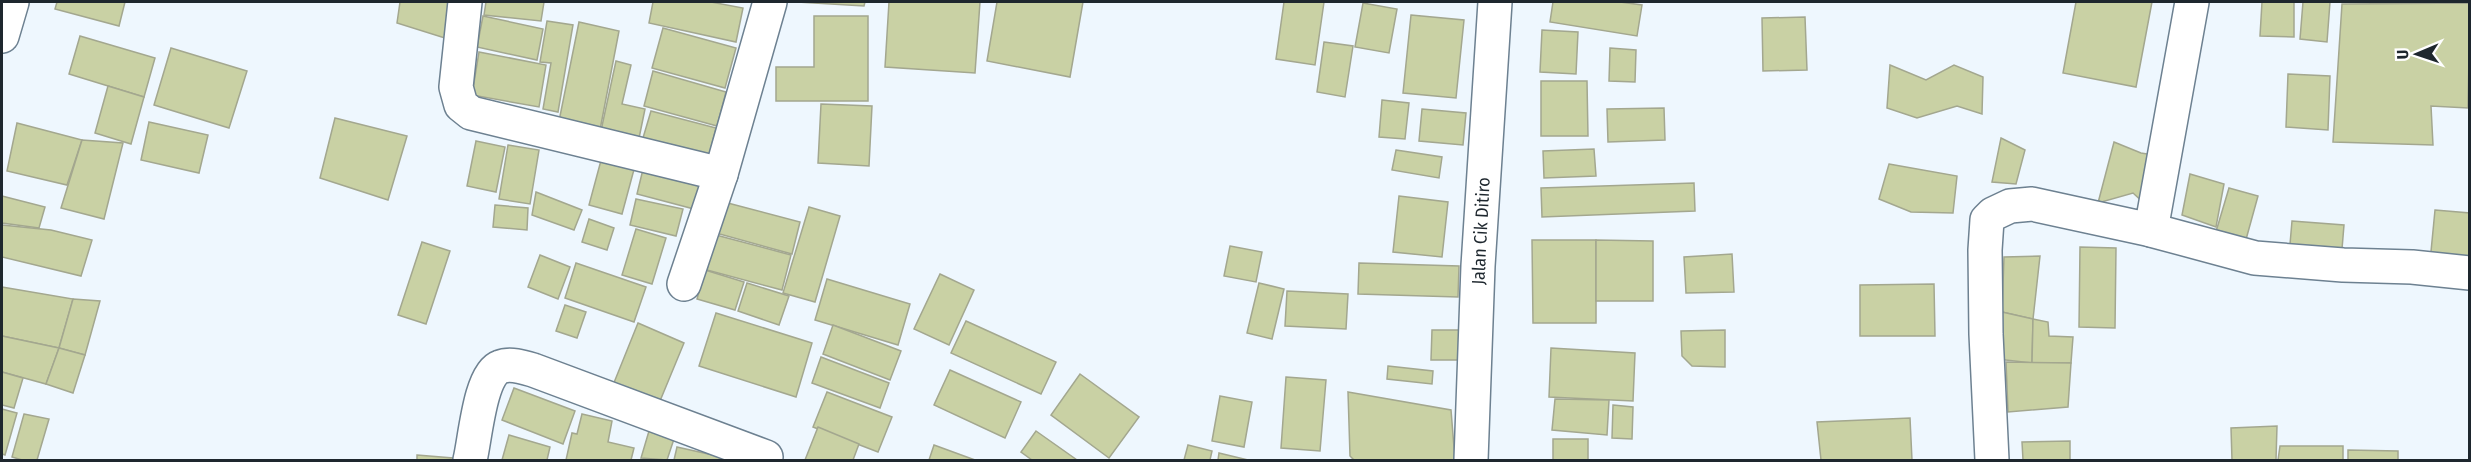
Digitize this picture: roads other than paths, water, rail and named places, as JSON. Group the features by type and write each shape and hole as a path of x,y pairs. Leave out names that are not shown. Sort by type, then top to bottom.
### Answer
{"street":[{"path":"2,36 12,2"},
{"path":"465,2 456,87 461,105 471,113 721,174"},
{"path":"684,284 721,174 770,2"},
{"name":"Jalan Cik Ditiro","path":"1472,460 1478,266 1496,2"},
{"path":"2151,230 2192,2"},
{"path":"1992,460 1986,334 1985,240 1987,220 1993,214 2010,206 2032,204 2151,230 2255,258 2343,265 2412,267 2469,273"},
{"path":"470,460 484,390 492,372 501,366 510,365 533,370 766,457"}]}
